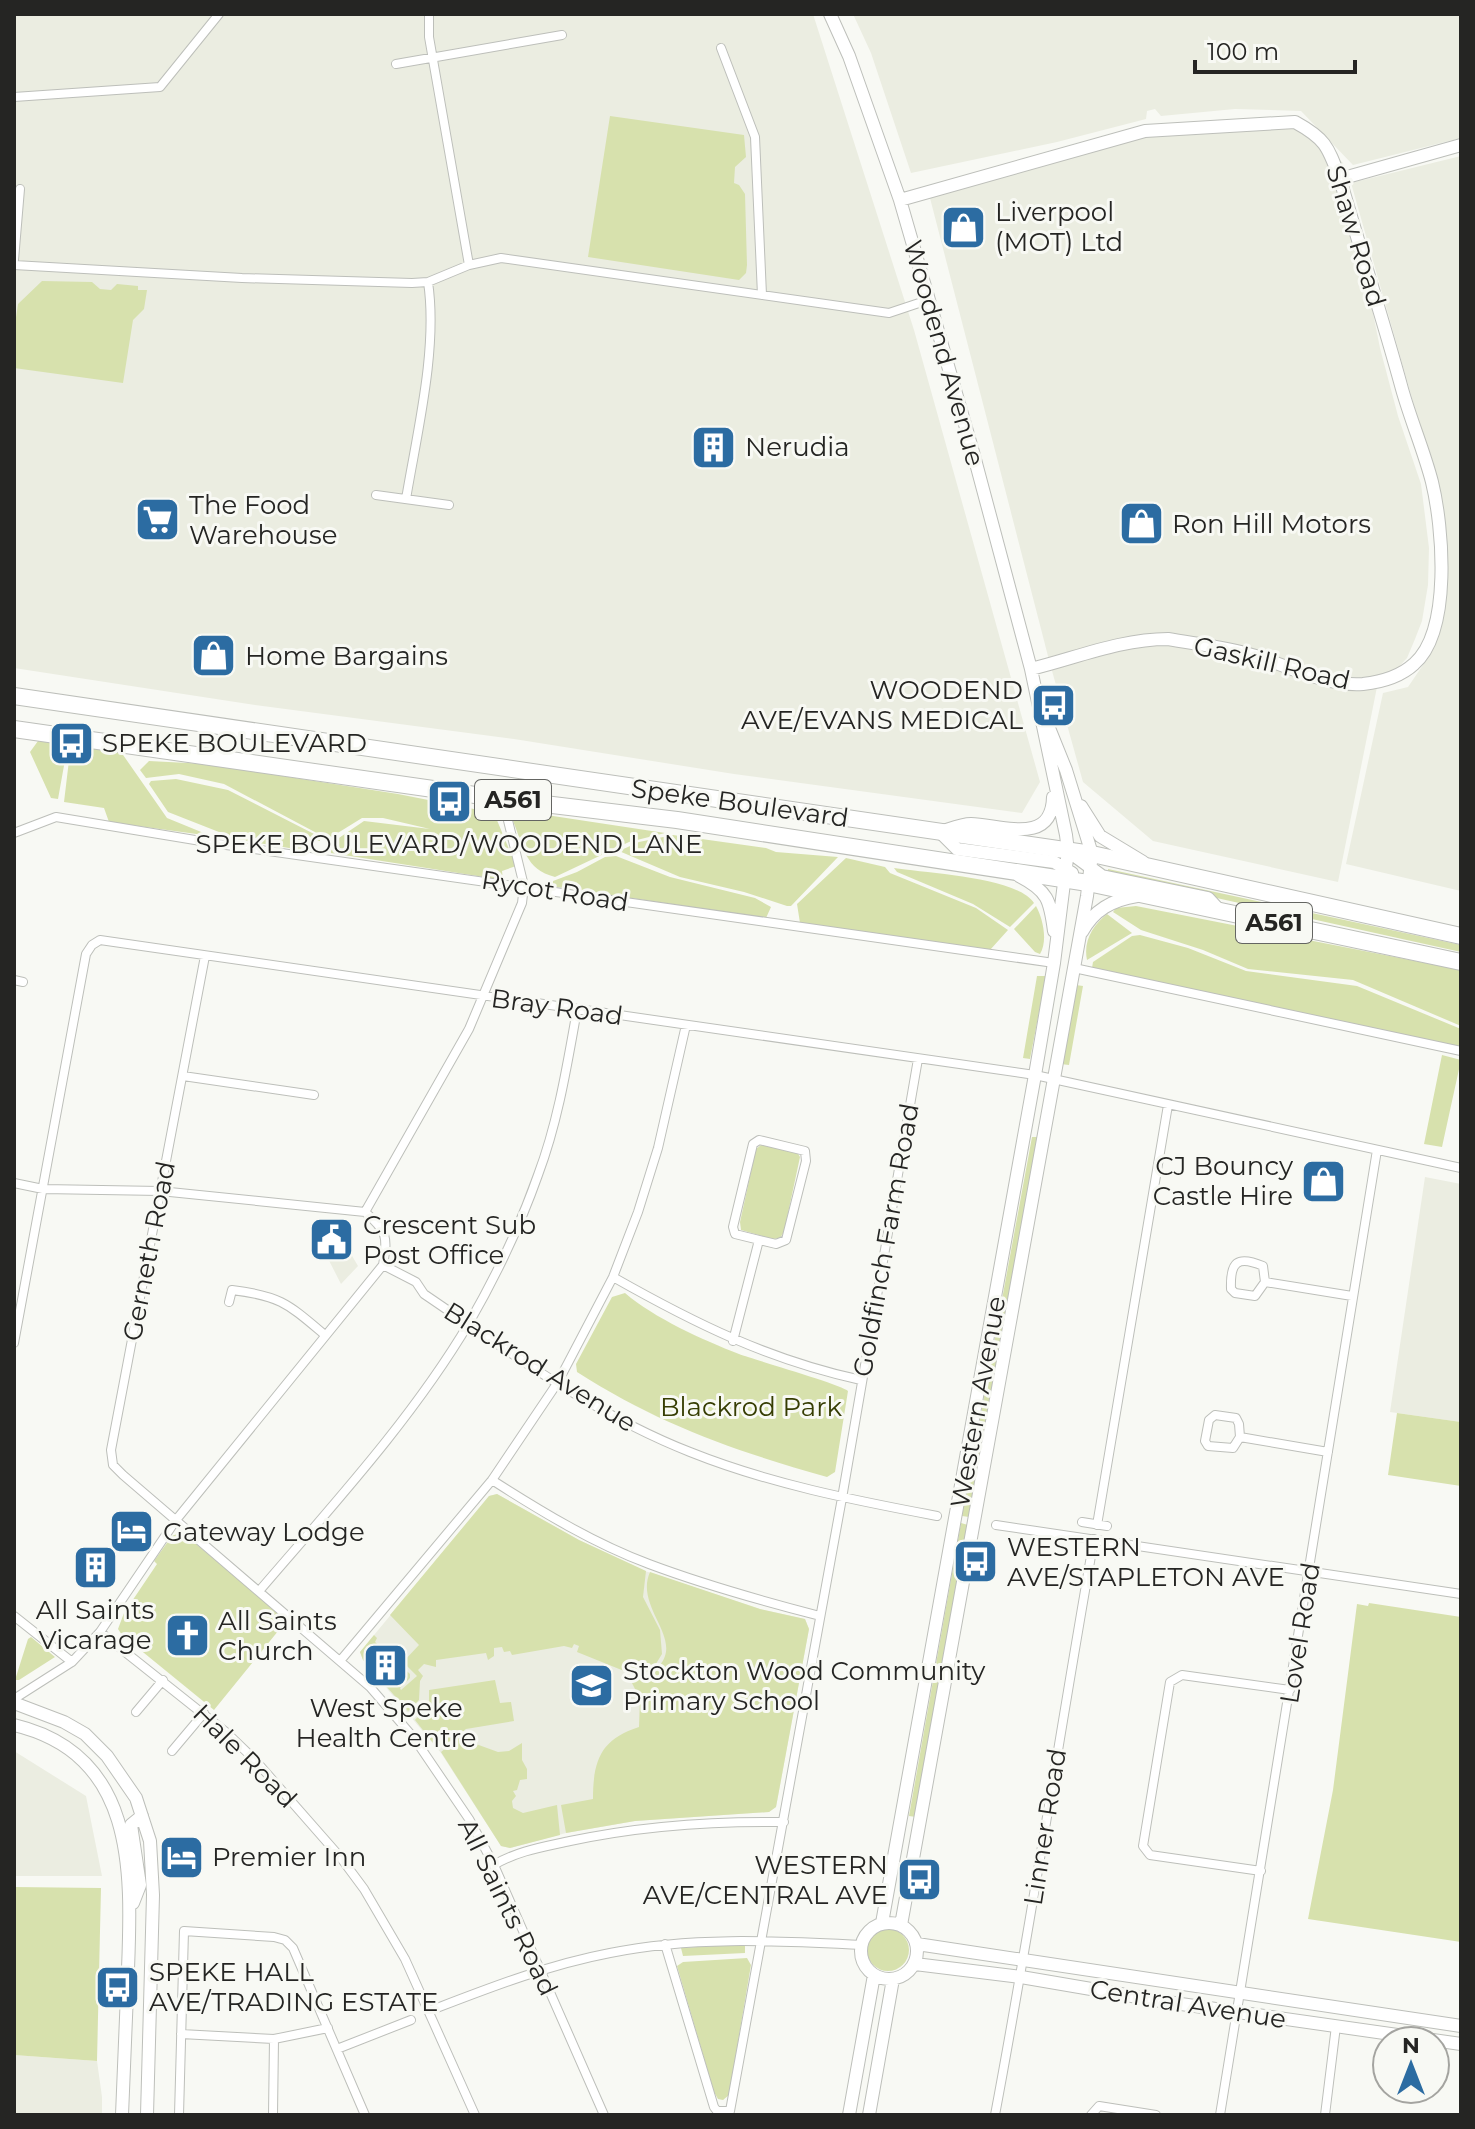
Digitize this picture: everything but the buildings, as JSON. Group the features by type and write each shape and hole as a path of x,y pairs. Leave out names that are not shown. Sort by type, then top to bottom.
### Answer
{"highway":[{"name":"Speke Boulevard","path":"14,696 1068,851 1090,868 1143,895 1461,962"},
{"name":"Speke Boulevard","path":"14,729 503,799 677,820 1011,872 1065,875 1090,868 1158,869 1461,936"},
{"name":"A561","path":"503,799 508,768"}],"street":[{"path":"14,97 160,87 219,14"},
{"path":"429,14 429,37 469,265"},
{"name":"Woodend Avenue","path":"830,14 849,56 900,200 973,452 1038,699 1068,851 1065,875"},
{"path":"396,64 562,35"},
{"path":"721,48 755,137 762,295"},
{"name":"Shaw Road","path":"900,200 1145,131 1295,122 1312,131 1328,146 1340,179 1432,483 1441,545 1440,586 1435,623 1416,663"},
{"path":"1340,179 1461,145"},
{"path":"20,189 14,262 242,278 379,283 428,282 469,265 501,258 889,313 928,300"},
{"path":"406,499 421,408 432,310 428,282"},
{"path":"376,495 449,505"},
{"name":"Gaskill Road","path":"1031,669 1094,651 1154,639 1250,654 1332,680 1362,684 1397,676 1416,663"},
{"name":"Woodend Avenue","path":"1038,699 1066,770 1090,868"},
{"path":"1066,770 1084,813 1100,836 1158,869"},
{"path":"940,832 969,824 1025,830 1040,826 1049,818 1053,807 1054,782"},
{"path":"365,1212 469,1029 522,903 524,886 503,799"},
{"name":"Rycot Road","path":"14,833 56,817 219,844 1055,957"},
{"name":"A561","path":"940,832 957,849 1054,862 1065,875"},
{"name":"A561","path":"1090,868 1102,876 1208,898 1220,911"},
{"name":"Western Avenue","path":"901,1925 1090,868"},
{"path":"1011,872 1039,886 1045,896 1049,905 1055,957"},
{"name":"Western Avenue","path":"882,1923 1035,1075 1065,875"},
{"path":"1079,939 1095,913 1125,898 1143,895"},
{"name":"Bray Road","path":"43,1189 86,954 100,940 1035,1075 1461,1168"},
{"name":"Gerneth Road","path":"176,1520 113,1465 111,1450 205,956"},
{"path":"1074,968 1461,1051"},
{"path":"260,1590 388,1436 468,1324 513,1240 538,1175 559,1105 577,1010"},
{"path":"340,1661 492,1480 558,1382 613,1277 638,1212 658,1148 686,1025"},
{"name":"Goldfinch Farm Road","path":"665,1944 714,2107 717,2111 730,2111 842,1498 918,1059"},
{"path":"183,1076 314,1095"},
{"path":"1082,1522 1102,1526 1168,1105"},
{"path":"759,1140 805,1151 806,1161 786,1240 776,1244 759,1240 735,1234 733,1227 753,1144 759,1140"},
{"name":"Lovel Road","path":"1220,2115 1377,1150"},
{"path":"14,1183 43,1189 160,1191 365,1212 384,1233 387,1244 383,1265 176,1520 100,1632 72,1662 14,1701"},
{"path":"14,1343 43,1189"},
{"path":"733,1341 759,1240"},
{"path":"1241,1261 1263,1266 1265,1282 1255,1296 1235,1293 1231,1289 1232,1268 1241,1261"},
{"name":"Blackrod Avenue","path":"383,1265 416,1282 424,1294 558,1382 619,1419 688,1452 764,1478 842,1498 937,1516"},
{"path":"613,1277 733,1341 798,1365 861,1380"},
{"path":"1265,1282 1352,1296"},
{"path":"229,1302 232,1290 266,1294 287,1304 325,1335"},
{"path":"1215,1415 1236,1418 1240,1437 1233,1448 1208,1446 1205,1441 1209,1420 1215,1415"},
{"path":"1240,1437 1328,1452"},
{"path":"492,1480 584,1535 647,1563 711,1586 820,1616"},
{"name":"All Saints Road","path":"176,1520 370,1687 414,1738 469,1819 494,1865 604,2115"},
{"path":"996,1525 1461,1594"},
{"name":"Linner Road","path":"995,2115 1024,1961 1060,1729 1094,1539"},
{"path":"14,1616 72,1662"},
{"name":"Hale Road","path":"100,1632 204,1713 255,1760 341,1858 379,1913 405,1959 475,2115"},
{"path":"1261,1871 1150,1855 1143,1846 1170,1682 1182,1675 1290,1690"},
{"path":"136,1712 163,1680"},
{"path":"14,1701 85,1734 107,1756 136,1798 142,1816 150,1841 153,1895 147,2115"},
{"path":"172,1751 204,1713"},
{"path":"14,1725 33,1729 57,1741 92,1770 117,1810 126,1845 130,1910 122,2115"},
{"path":"130,1910 140,1885 131,1825 142,1816"},
{"path":"494,1865 511,1855 620,1831 732,1822 784,1822"},
{"path":"882,1923 901,1925 917,1944 915,1964 902,1977 893,1979 874,1975 863,1962 861,1945 869,1931 882,1923"},
{"path":"179,2115 184,1931 274,1937 285,1940 293,1948 365,2115"},
{"path":"429,2011 540,1970 665,1944 761,1940 861,1945"},
{"name":"Central Avenue","path":"917,1944 1461,2026"},
{"name":"Central Avenue","path":"915,1964 1021,1977 1461,2044"},
{"path":"849,2115 874,1975"},
{"path":"869,2115 893,1979"},
{"path":"337,2049 411,2020"},
{"path":"1325,2115 1336,2026"},
{"path":"181,2034 274,2039 328,2028"},
{"path":"273,2115 274,2039"},
{"path":"1091,2115 1099,2106 1156,2115"}],"shaded area":[{"path":"14,14 813,14 914,330 1040,782 1022,813 734,774 514,739 255,705 14,668"},
{"path":"853,14 1461,14 1461,138 1353,165 1301,111 1235,109 1161,116 1155,109 1147,111 1146,119 1057,142 911,173 871,53"},
{"path":"1294,115 1343,163 1380,348 1421,484 1429,548 1428,585 1422,621 1407,658 1394,672 1379,677 1338,882 1153,841 1083,782 930,198 1147,137"},
{"path":"1461,156 1461,891 1346,864 1383,693 1408,687 1425,662 1438,624 1445,577 1442,504 1351,183"},
{"path":"1425,1177 1461,1184 1461,1422 1390,1412"},
{"path":"341,1229 358,1266 341,1284 318,1239"},
{"name":"Stockton Wood Community Primary School","path":"497,1494 579,1540 645,1571 760,1609 805,1619 809,1629 776,1807 769,1812 635,1821 566,1833 510,1848 501,1846 441,1753 363,1660 360,1652 489,1496"},
{"path":"14,1751 86,1796 102,1876 14,1876"},
{"path":"14,2055 97,2061 102,2115 14,2115"}],"green space":[{"path":"610,116 744,135 746,157 735,167 734,183 745,194 747,265 746,273 739,280 588,257"},
{"path":"42,281 92,282 100,289 111,290 117,284 147,290 144,309 133,320 123,383 14,368 18,304"},
{"path":"38,741 62,744 67,749 58,799 51,798 30,752"},
{"path":"81,747 121,752 167,818 211,836 109,822 104,808 64,802 70,752"},
{"path":"149,761 207,764 398,794 494,813 516,866 502,871 503,880 331,853 330,844 364,821 430,829 383,818 362,818 328,839 224,784 179,774 146,778 140,770"},
{"path":"176,779 228,790 320,837 320,841 303,839 301,850 228,838 168,812 149,784 151,781"},
{"path":"520,811 665,833 629,842 555,877 537,869 527,856 513,821"},
{"path":"673,835 776,852 838,857 791,906 787,906 680,877 619,851 639,842"},
{"path":"616,856 670,877 755,898 771,907 766,918 550,886 553,881 605,857"},
{"path":"846,858 885,867 890,873 976,908 1008,930 990,950 800,923 797,904"},
{"path":"894,868 991,882 1024,894 1034,903 1010,927 973,904"},
{"path":"1108,869 1461,945 1461,952 1108,874"},
{"path":"1036,906 1044,930 1040,954 1014,929"},
{"path":"1136,906 1461,970 1461,1026 1353,980 1248,969 1203,950 1141,930 1113,912 1116,908"},
{"path":"1107,914 1132,933 1087,960 1086,946 1090,934"},
{"path":"1140,935 1188,948 1246,971 1357,986 1461,1029 1461,1048 1092,968 1093,962 1132,936"},
{"path":"1037,976 1046,976 1030,1059 1023,1058"},
{"path":"1076,985 1083,986 1069,1065 1061,1064"},
{"path":"1442,1055 1461,1060 1442,1147 1424,1144"},
{"path":"1032,1137 1038,1137 969,1517 962,1516"},
{"path":"761,1145 797,1152 800,1157 784,1232 780,1238 741,1230 740,1222 756,1149"},
{"name":"Blackrod Park","path":"625,1293 664,1320 710,1342 848,1391 835,1472 827,1477 698,1434 637,1407 577,1372 576,1364 612,1297"},
{"path":"1397,1413 1461,1422 1461,1486 1388,1475"},
{"path":"497,1494 579,1540 646,1571 643,1597 660,1630 662,1654 654,1667 639,1677 577,1652 579,1646 574,1644 572,1648 564,1646 512,1655 510,1651 504,1652 502,1647 494,1648 494,1656 488,1660 486,1653 436,1660 436,1667 424,1664 418,1670 423,1676 419,1700 408,1711 363,1660 360,1652 374,1635 377,1638 375,1642 410,1674 401,1690 417,1676 403,1662 419,1645 390,1615 489,1496"},
{"path":"961,1523 968,1525 916,1817 909,1816"},
{"path":"179,1533 287,1620 214,1710 118,1629 124,1613 157,1564 154,1561 172,1536"},
{"path":"650,1572 760,1609 805,1619 809,1629 776,1807 769,1812 635,1821 566,1833 561,1805 593,1799 595,1773 602,1753 616,1738 639,1727 640,1699 632,1683 654,1671 664,1658 666,1645 647,1588"},
{"path":"1369,1603 1461,1617 1461,1942 1308,1919 1333,1790 1357,1604 1368,1606"},
{"path":"31,1637 55,1657 15,1680 28,1639"},
{"path":"495,1680 500,1703 511,1702 514,1721 466,1729 437,1748 415,1720 429,1704 429,1690"},
{"path":"473,1732 476,1744 498,1752 509,1751 522,1743 527,1779 520,1780 517,1790 513,1791 516,1796 512,1801 513,1808 523,1813 557,1805 560,1835 510,1848 501,1846 441,1752 465,1733"},
{"path":"14,1887 101,1888 97,2061 14,2055"},
{"path":"888,1929 903,1935 909,1950 903,1965 888,1971 873,1965 867,1950 873,1935"},
{"path":"745,1944 745,1953 683,1956 681,1948"},
{"path":"747,1958 751,1965 729,2095 723,2100 718,2099 714,2092 677,1966 683,1962"}],"place":[{"name":"Liverpool (MOT) Ltd","path":"964,227"},
{"name":"Nerudia","path":"714,447"},
{"name":"The Food Warehouse","path":"158,520"},
{"name":"Ron Hill Motors","path":"1141,524"},
{"name":"Home Bargains","path":"214,656"},
{"name":"WOODEND AVE/EVANS MEDICAL","path":"1054,705"},
{"name":"SPEKE BOULEVARD","path":"71,743"},
{"name":"SPEKE BOULEVARD/WOODEND LANE","path":"449,801"},
{"name":"CJ Bouncy Castle Hire","path":"1324,1181"},
{"name":"Crescent Sub Post Office","path":"332,1240"},
{"name":"Gateway Lodge","path":"132,1532"},
{"name":"WESTERN AVE/STAPLETON AVE","path":"976,1562"},
{"name":"All Saints Vicarage","path":"95,1567"},
{"name":"All Saints Church","path":"187,1636"},
{"name":"West Speke Health Centre","path":"386,1665"},
{"name":"Stockton Wood Community Primary School","path":"592,1686"},
{"name":"Premier Inn","path":"181,1857"},
{"name":"WESTERN AVE/CENTRAL AVE","path":"919,1880"},
{"name":"SPEKE HALL AVE/TRADING ESTATE","path":"118,1987"}]}
